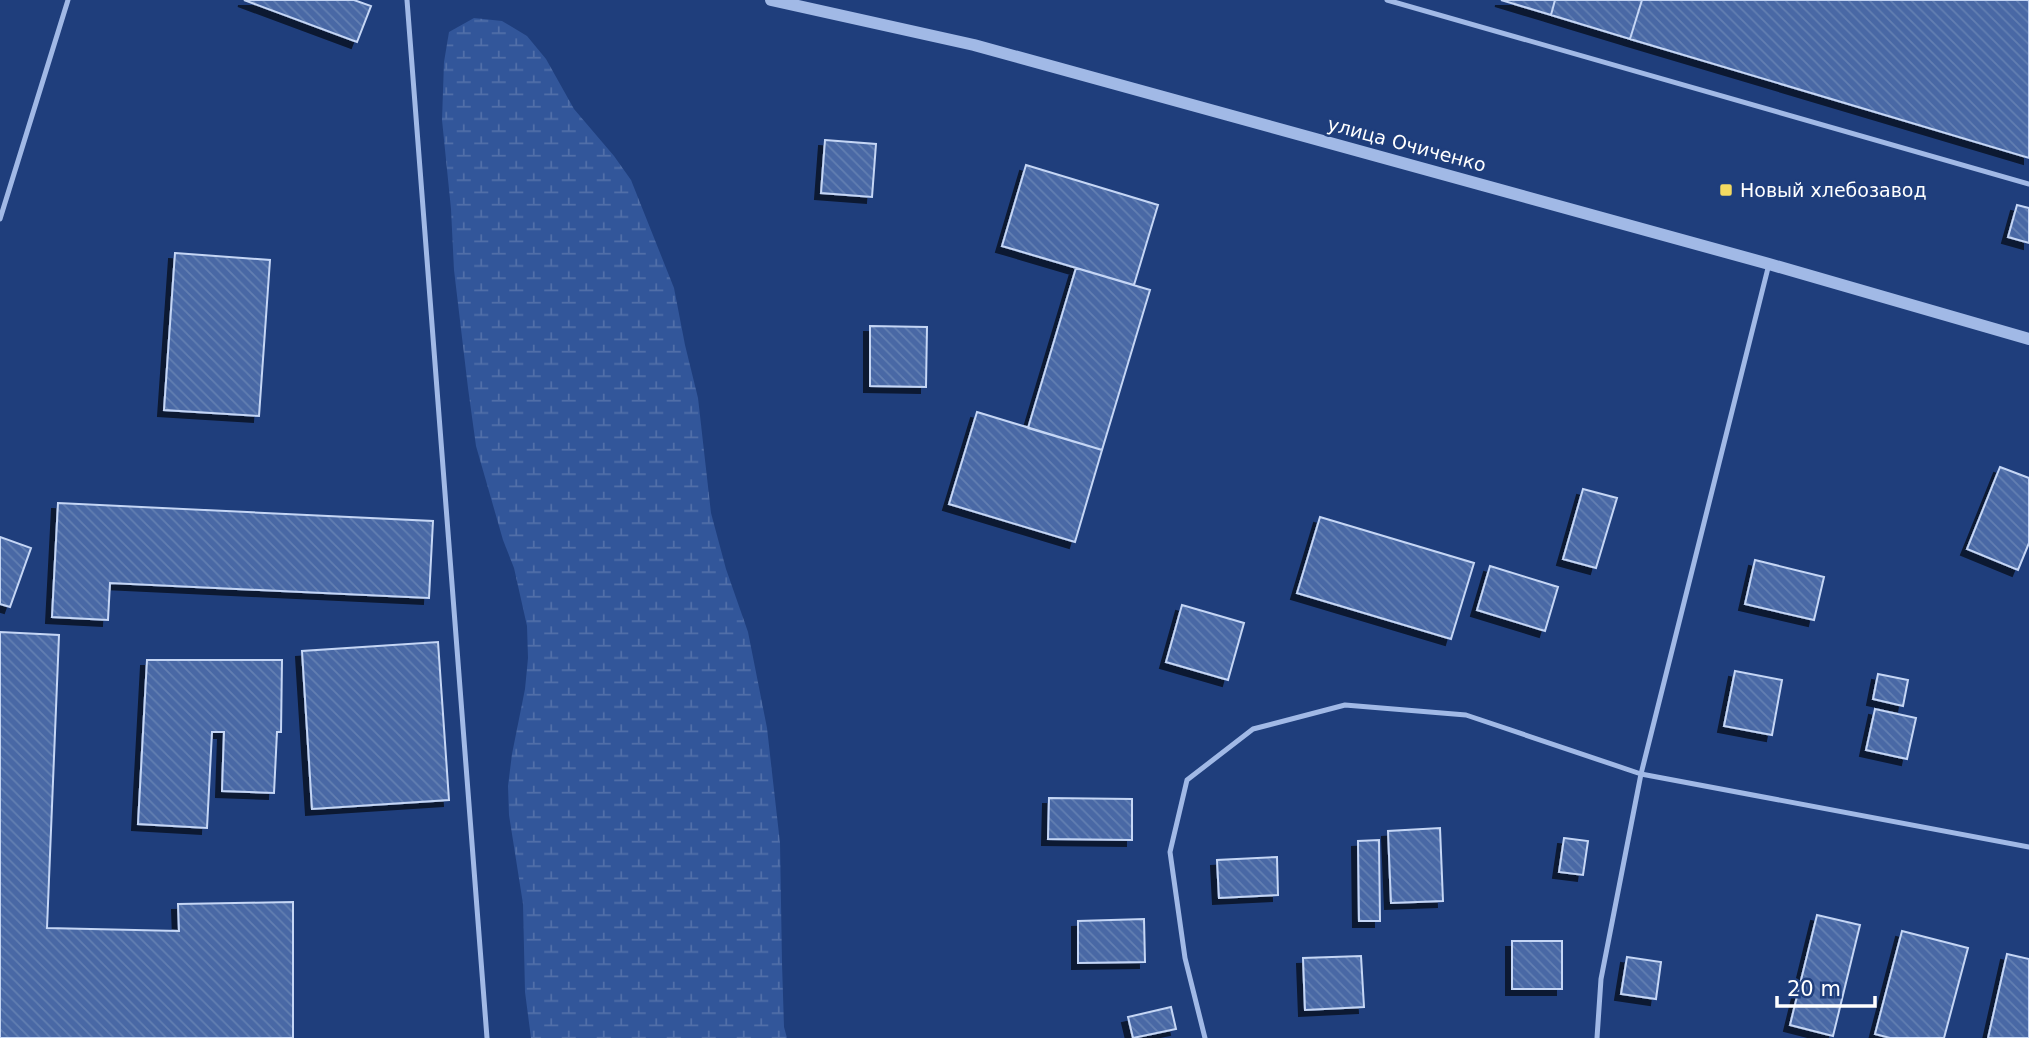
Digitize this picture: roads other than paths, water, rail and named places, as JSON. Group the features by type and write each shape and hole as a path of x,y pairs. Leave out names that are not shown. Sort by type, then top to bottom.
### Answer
{"street":[{"name":"улица Очиченко","path":"771,0 974,45 1769,264 2029,339"}],"lane":[{"path":"0,219 68,0"},
{"path":"407,0 487,1038"},
{"path":"1387,0 2029,184"},
{"path":"1597,1038 1601,979 1641,774 1769,264"},
{"path":"1205,1038 1185,958 1170,852 1187,780 1253,729 1345,705 1466,715 1641,774 2029,847"}],"place":[{"name":"Новый хлебозавод","path":"1726,190"}]}
